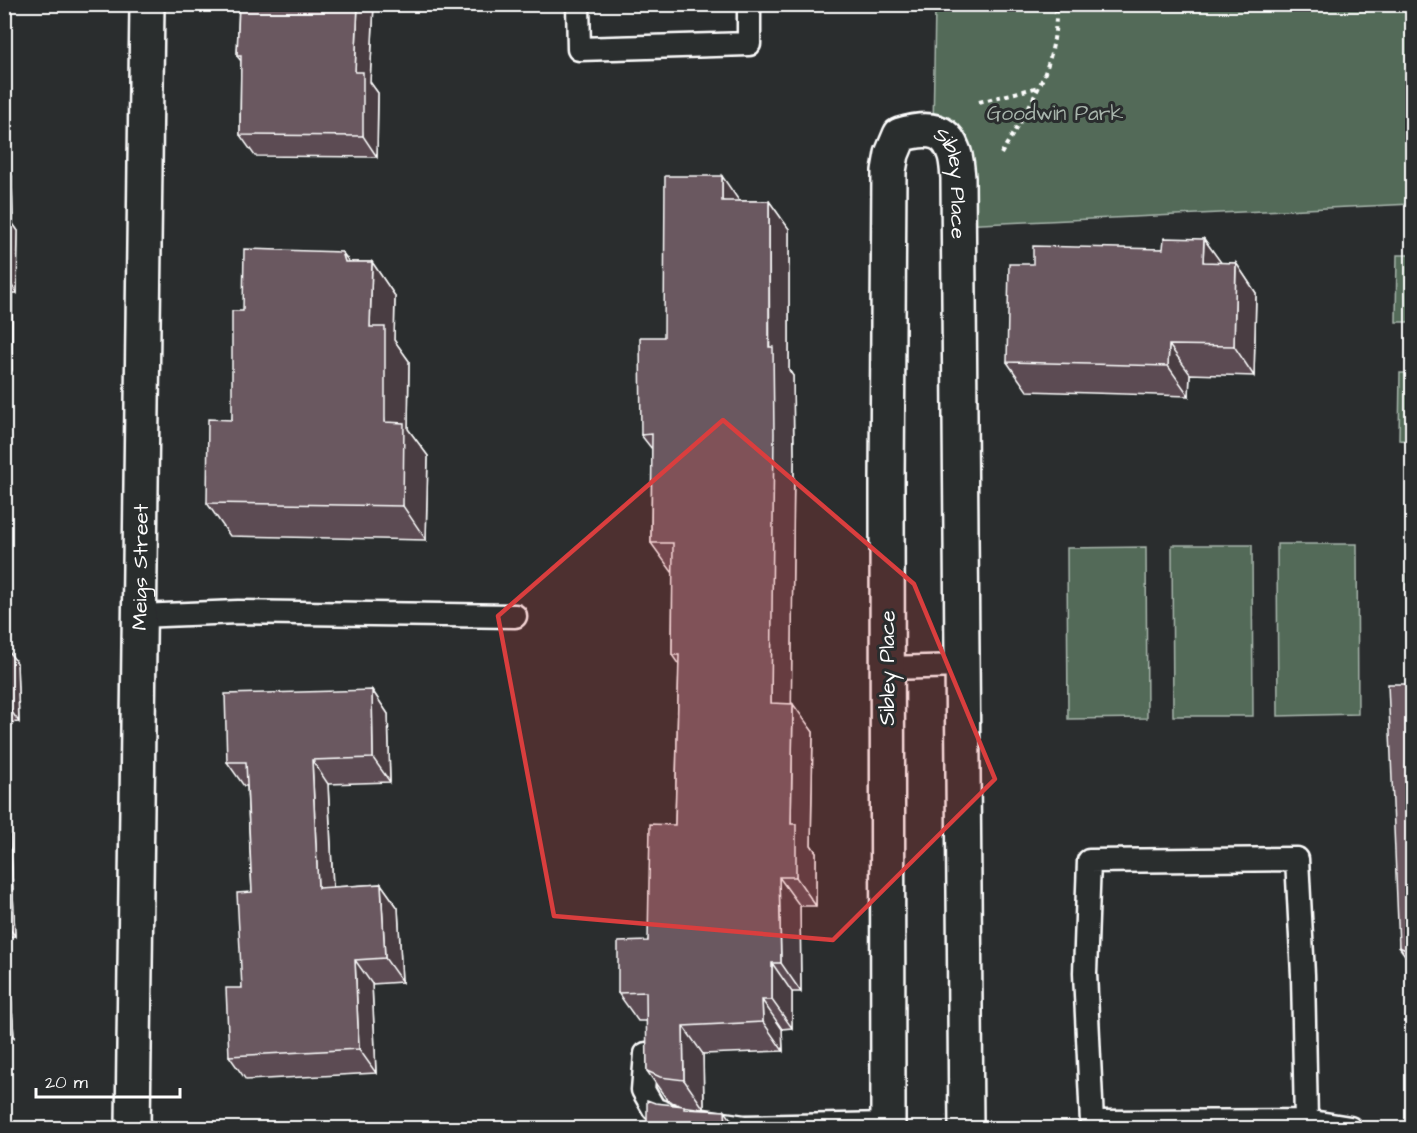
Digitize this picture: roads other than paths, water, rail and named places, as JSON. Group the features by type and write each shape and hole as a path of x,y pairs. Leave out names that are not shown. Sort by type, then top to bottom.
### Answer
{"street":[{"name":"Meigs Street","path":"133,1128 147,4"},
{"name":"Sibley Place","path":"888,1126 889,171 892,154 900,135 921,129 940,133 953,148 958,178 966,1128"}],"lane":[{"path":"579,4 579,49 749,44 749,4"},
{"path":"138,616 237,612 515,616"},
{"path":"887,668 963,666"},
{"path":"1306,1121 1304,975 1297,859 1089,861 1085,974 1093,1125 1306,1121 1350,1128"},
{"path":"646,1053 643,1090 654,1109 677,1119 744,1127 888,1126"}],"park label":[{"name":"Goodwin Park","path":"1055,113"}]}
